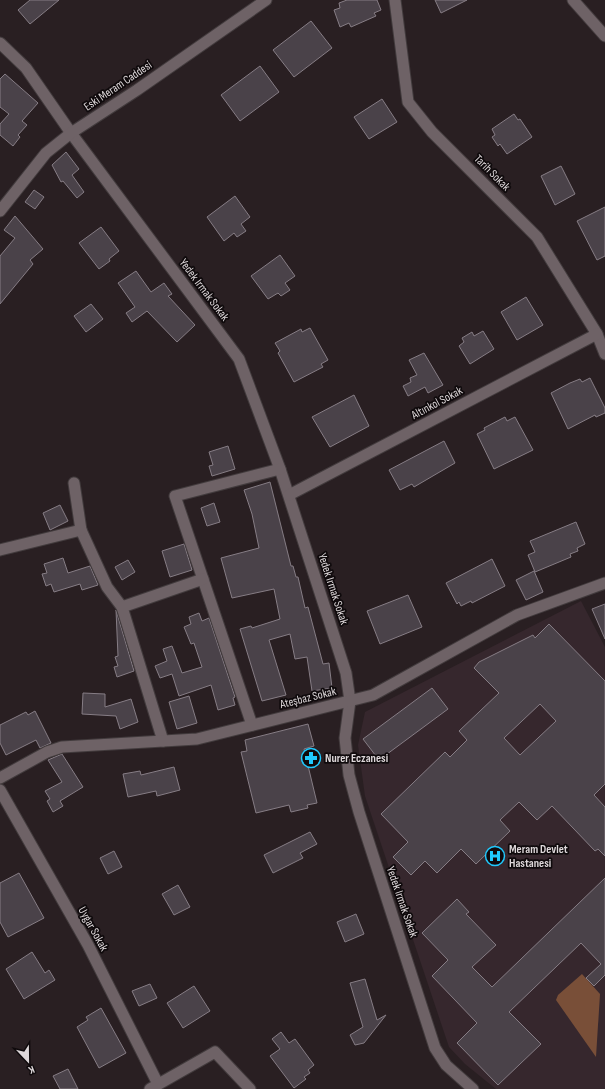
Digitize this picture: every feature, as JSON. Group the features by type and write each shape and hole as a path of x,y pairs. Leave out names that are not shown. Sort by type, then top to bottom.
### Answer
{"street":[{"name":"Eski Meram Caddesi","path":"0,211 46,152 71,133 137,90 266,0"},
{"name":"Tarih Sokak","path":"395,0 408,102 432,132 537,237 597,334 605,354"},
{"path":"573,0 605,36"},
{"name":"Yedek Irmak Sokak","path":"0,43 26,68 71,133 239,359 289,495 346,673 350,702 344,738 346,755 359,812 435,1048 446,1065 473,1089"},
{"name":"Altınkol Sokak","path":"289,495 597,334"},
{"path":"252,726 175,496 280,469"},
{"path":"74,483 81,530 107,586 122,608 163,741"},
{"path":"0,550 81,530"},
{"path":"122,608 203,579"},
{"name":"Ateşbaz Sokak","path":"0,778 47,752 62,747 197,739 350,702 373,695 517,614 605,583"},
{"name":"Uygar Sokak","path":"0,790 88,945 154,1087"},
{"path":"154,1087 215,1052 250,1089"}],"shaded area":[{"name":"Meram Devlet Hastanesi","path":"581,601 605,647 605,1089 496,1089 465,1064 449,1047 365,796 358,745 365,712"},
{"path":"582,974 600,994 596,1057 556,1000 558,995"}],"building":[{"path":"30,0 59,0 30,24 18,10"},
{"path":"347,0 377,0 381,10 374,13 376,16 351,27 349,23 340,27 334,10 340,8 339,3"},
{"path":"435,0 467,0 441,13"},
{"path":"311,21 332,48 294,77 273,50"},
{"path":"260,66 279,92 240,121 221,95"},
{"path":"5,74 38,103 22,121 27,125 18,135 20,137 13,146 0,135 0,124 9,114 0,107 0,79"},
{"path":"382,99 397,122 369,139 354,117"},
{"path":"514,114 518,120 520,119 532,137 507,154 500,144 498,146 492,137 495,135 492,129"},
{"path":"66,152 79,169 72,175 84,192 77,198 63,181 61,182 52,165"},
{"path":"561,166 575,194 555,205 541,176"},
{"path":"34,190 44,197 35,209 25,202"},
{"path":"235,196 250,217 241,224 246,231 237,237 234,233 224,241 207,217"},
{"path":"605,207 605,256 597,260 577,221"},
{"path":"15,216 43,249 30,260 33,264 0,304 0,256 15,238 4,230"},
{"path":"101,227 119,251 109,259 110,261 99,269 79,243"},
{"path":"280,255 295,276 285,283 290,290 281,296 278,293 268,299 251,276"},
{"path":"136,271 151,292 164,283 172,294 168,296 195,325 177,342 147,311 132,322 126,313 135,307 118,283"},
{"path":"526,297 543,325 517,340 501,312"},
{"path":"91,304 103,319 86,332 74,316"},
{"path":"310,328 328,360 321,364 323,367 294,382 278,353 280,351 275,343 301,329 302,332"},
{"path":"483,331 494,349 470,364 459,346 464,342 462,338 472,332 474,336"},
{"path":"424,353 443,385 428,393 425,387 408,396 403,386 411,382 410,378 417,375 409,360"},
{"path":"590,378 605,408 605,413 596,417 595,415 568,429 551,393 580,379 582,382"},
{"path":"354,395 369,426 330,447 312,417"},
{"path":"505,417 507,421 515,417 533,450 494,469 477,434 485,430 484,428"},
{"path":"444,441 455,463 414,487 412,484 400,490 389,470"},
{"path":"228,446 235,469 212,476 209,466 213,465 209,452"},
{"path":"270,482 291,566 293,566 296,577 298,577 305,608 308,607 323,664 329,663 332,688 312,691 307,657 295,659 290,634 269,640 286,695 262,701 240,629 251,626 252,628 280,619 274,589 232,598 221,558 259,548 252,514 244,490"},
{"path":"214,503 220,522 207,526 201,508"},
{"path":"60,505 68,521 50,530 43,513"},
{"path":"576,522 585,544 577,548 578,551 570,554 571,557 535,572 528,555 535,552 530,541"},
{"path":"184,544 192,570 170,577 162,551"},
{"path":"63,558 68,573 90,566 98,585 82,590 80,584 54,592 51,584 46,586 42,574 47,573 44,564"},
{"path":"492,559 505,586 472,603 471,601 461,606 459,602 457,604 446,583"},
{"path":"128,560 135,572 122,580 115,567"},
{"path":"534,571 543,592 526,600 516,580"},
{"path":"408,595 422,627 380,644 367,611"},
{"path":"605,604 605,639 592,609"},
{"path":"116,610 134,671 117,677 114,667 118,666 115,657 118,656"},
{"path":"199,613 202,621 209,618 235,697 233,698 235,705 218,710 211,685 179,696 172,674 160,678 155,666 167,661 163,649 172,646 182,673 202,667 194,643 191,644 184,627 191,624 189,617"},
{"path":"549,624 605,681 605,784 594,795 605,807 605,856 598,849 595,851 552,806 537,820 519,802 500,820 510,831 476,864 461,849 437,873 425,861 411,875 393,857 408,842 381,814 445,752 450,757 467,740 459,731 499,693 474,668 479,662 533,635 535,638","holes":["540,704 556,721 520,755 504,738"]},
{"path":"432,688 448,709 379,760 363,739"},
{"path":"83,693 105,694 105,707 131,699 138,722 120,729 116,716 82,714"},
{"path":"189,696 197,723 177,729 169,702"},
{"path":"35,711 51,743 40,748 36,740 6,755 0,743 0,725 26,712 28,715"},
{"path":"308,724 314,746 304,749 317,803 307,805 308,808 291,812 289,805 256,813 241,752 247,751 245,740"},
{"path":"62,754 83,787 60,801 63,806 53,812 47,801 50,799 45,791 62,782 48,760"},
{"path":"174,767 180,790 157,796 156,791 128,797 123,774 140,771 141,775"},
{"path":"310,832 317,844 300,853 303,858 273,873 264,855"},
{"path":"114,851 122,867 108,874 100,858"},
{"path":"19,873 44,918 8,937 0,922 0,883"},
{"path":"605,878 605,975 594,986 586,978 601,964 581,943 509,1012 541,1044 498,1085 457,1043 477,1023 432,976 448,960 422,933 457,899 469,912 466,914 496,945 472,967 492,987"},
{"path":"178,885 190,907 174,915 162,894"},
{"path":"356,914 364,934 345,942 337,922"},
{"path":"32,952 45,973 49,970 55,980 24,999 6,969"},
{"path":"365,979 377,1020 386,1015 364,1043 355,1045 350,1035 363,1027 350,983"},
{"path":"150,984 157,998 139,1006 132,991"},
{"path":"194,986 210,1011 183,1028 167,1003"},
{"path":"101,1008 126,1053 99,1068 77,1027 88,1020 86,1017"},
{"path":"281,1032 289,1043 295,1039 314,1065 308,1070 310,1073 304,1077 306,1079 294,1088 270,1056 280,1049 272,1039"},
{"path":"68,1069 78,1089 60,1089 53,1076"}],"place":[{"name":"Nurer Eczanesi","path":"311,758"},
{"name":"Meram Devlet Hastanesi","path":"495,856"}]}
